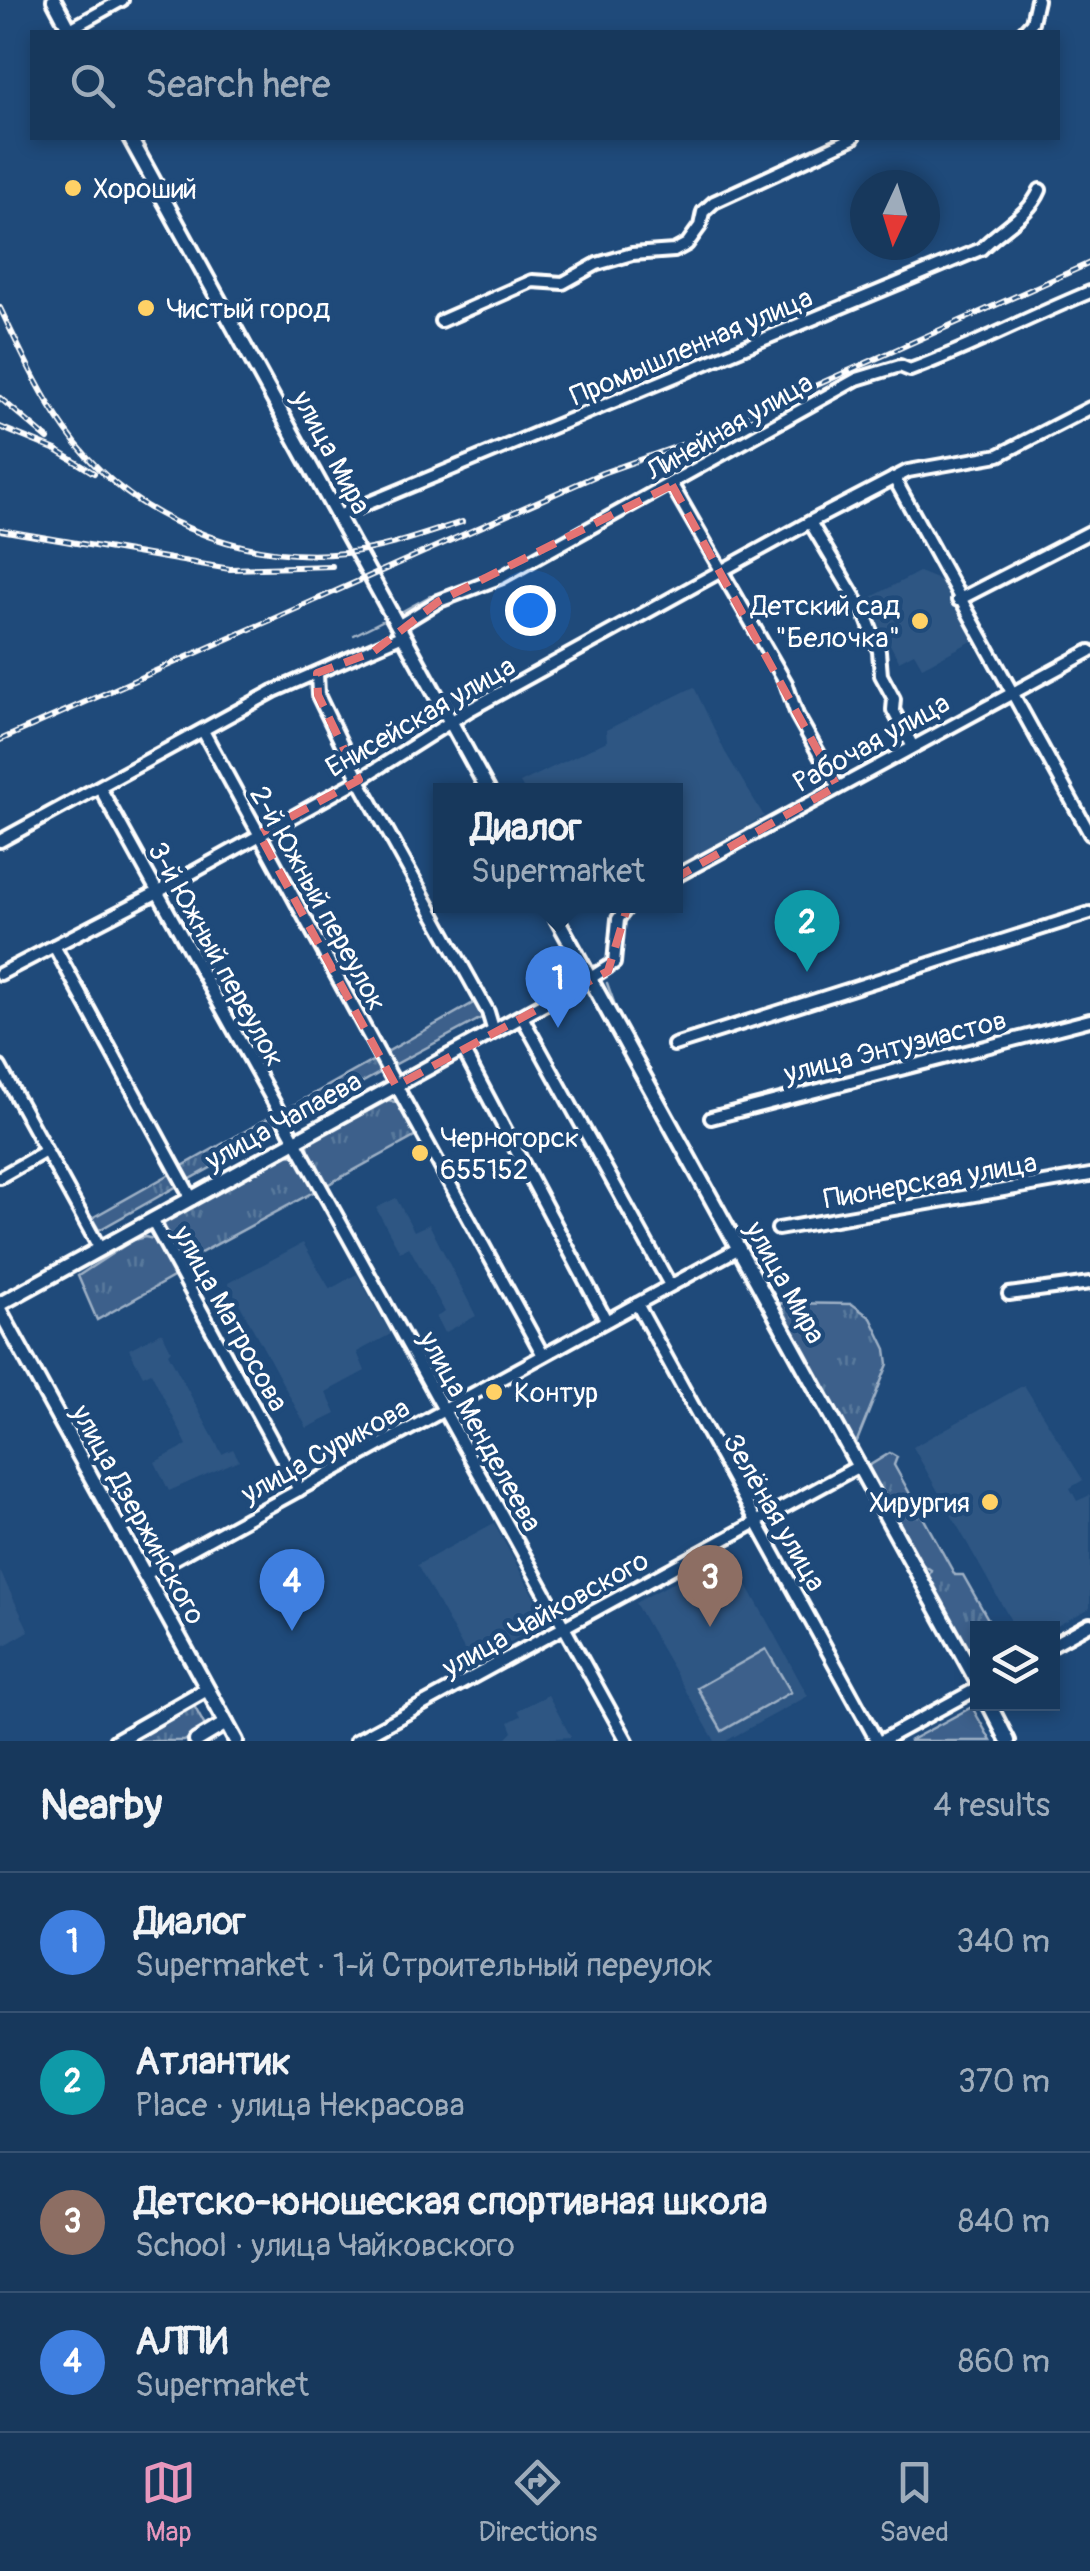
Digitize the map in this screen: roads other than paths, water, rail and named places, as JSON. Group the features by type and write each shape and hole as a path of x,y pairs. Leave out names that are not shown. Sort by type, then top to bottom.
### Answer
{"main road":[{"path":"54,0 69,30"},
{"name":"улица Мира","path":"131,140 484,783"},
{"name":"улица Мира","path":"554,913 970,1670"},
{"name":"улица Чапаева","path":"0,1308 590,979"},
{"name":"улица Дзержинского","path":"0,1308 236,1741"},
{"path":"116,1741 207,1689"},
{"path":"992,1711 1008,1741"},
{"path":"196,1741 226,1724"}],"street":[{"path":"72,30 122,0"},
{"path":"1025,30 1032,22 1037,0"},
{"path":"441,321 532,281 563,283 615,259 674,251 687,244 700,226 703,212 714,202 849,140"},
{"name":"Промышленная улица","path":"338,516 981,249 1002,226 1033,207 1040,190"},
{"name":"Линейная улица","path":"0,841 202,731 401,631 438,601 502,577 857,380 900,366 910,370 979,345 1018,322 1090,292"},
{"name":"Енисейская улица","path":"0,974 156,893 359,780 451,722 894,478 914,469 998,455 1090,408"},
{"path":"894,478 1090,835"},
{"path":"672,485 837,786"},
{"path":"810,522 866,616 879,650 881,675 894,699 892,710 912,745"},
{"path":"958,600 1090,532"},
{"name":"Рабочая улица","path":"683,872 1090,651"},
{"path":"317,673 318,696 359,780 488,1012 494,1032"},
{"name":"2-й Южный переулок","path":"202,731 543,1354"},
{"name":"3-й Южный переулок","path":"100,788 296,1142"},
{"path":"590,979 620,966 618,919 623,913"},
{"path":"674,1044 1090,913"},
{"path":"54,946 192,1199"},
{"path":"522,1017 670,1286"},
{"name":"улица Энтузиастов","path":"711,1118 1090,1020"},
{"path":"463,1050 606,1320"},
{"path":"0,1068 100,1249"},
{"name":"улица Менделеева","path":"296,1142 627,1741"},
{"path":"0,1177 44,1152"},
{"name":"Пионерская улица","path":"778,1229 1090,1175"},
{"name":"улица Матросова","path":"152,1220 299,1490"},
{"name":"улица Сурикова","path":"144,1575 738,1248"},
{"path":"1009,1294 1090,1284"},
{"name":"Зелёная улица","path":"636,1304 879,1741"},
{"name":"улица Чайковского","path":"356,1741 860,1466"},
{"path":"1060,1641 1090,1624"},
{"path":"879,1741 970,1690"}],"waterway":[{"path":"399,613 430,596"},
{"path":"354,635 384,620"},
{"path":"410,629 455,711"},
{"path":"464,730 492,783"},
{"path":"563,913 593,967"},
{"path":"607,983 621,1022"},
{"path":"647,1069 770,1290"},
{"path":"778,1304 855,1445"},
{"path":"870,1471 918,1558"},
{"path":"934,1590 970,1652"},
{"path":"1001,1711 1017,1741"}],"railway":[{"path":"0,740 602,473 687,443 1090,263"},
{"path":"0,308 47,400 90,460 152,510 188,528 265,551 305,554 375,548 462,522"},
{"path":"0,398 48,439"},
{"path":"0,427 56,450 94,473"},
{"path":"0,530 230,569 332,566"}],"place":[{"name":"Хороший","path":"73,188"},
{"name":"Чистый город","path":"146,308"},
{"name":"Детский сад \"Белочка\"","path":"920,621"},
{"name":"Атлантик","path":"807,972"},
{"name":"Диалог","path":"558,1028"},
{"name":"Черногорск 655152","path":"420,1153"},
{"name":"Контур","path":"494,1392"},
{"name":"Хирургия","path":"990,1502"},
{"name":"Детско-юношеская спортивная школа","path":"710,1627"},
{"name":"АЛПИ","path":"292,1631"}]}
